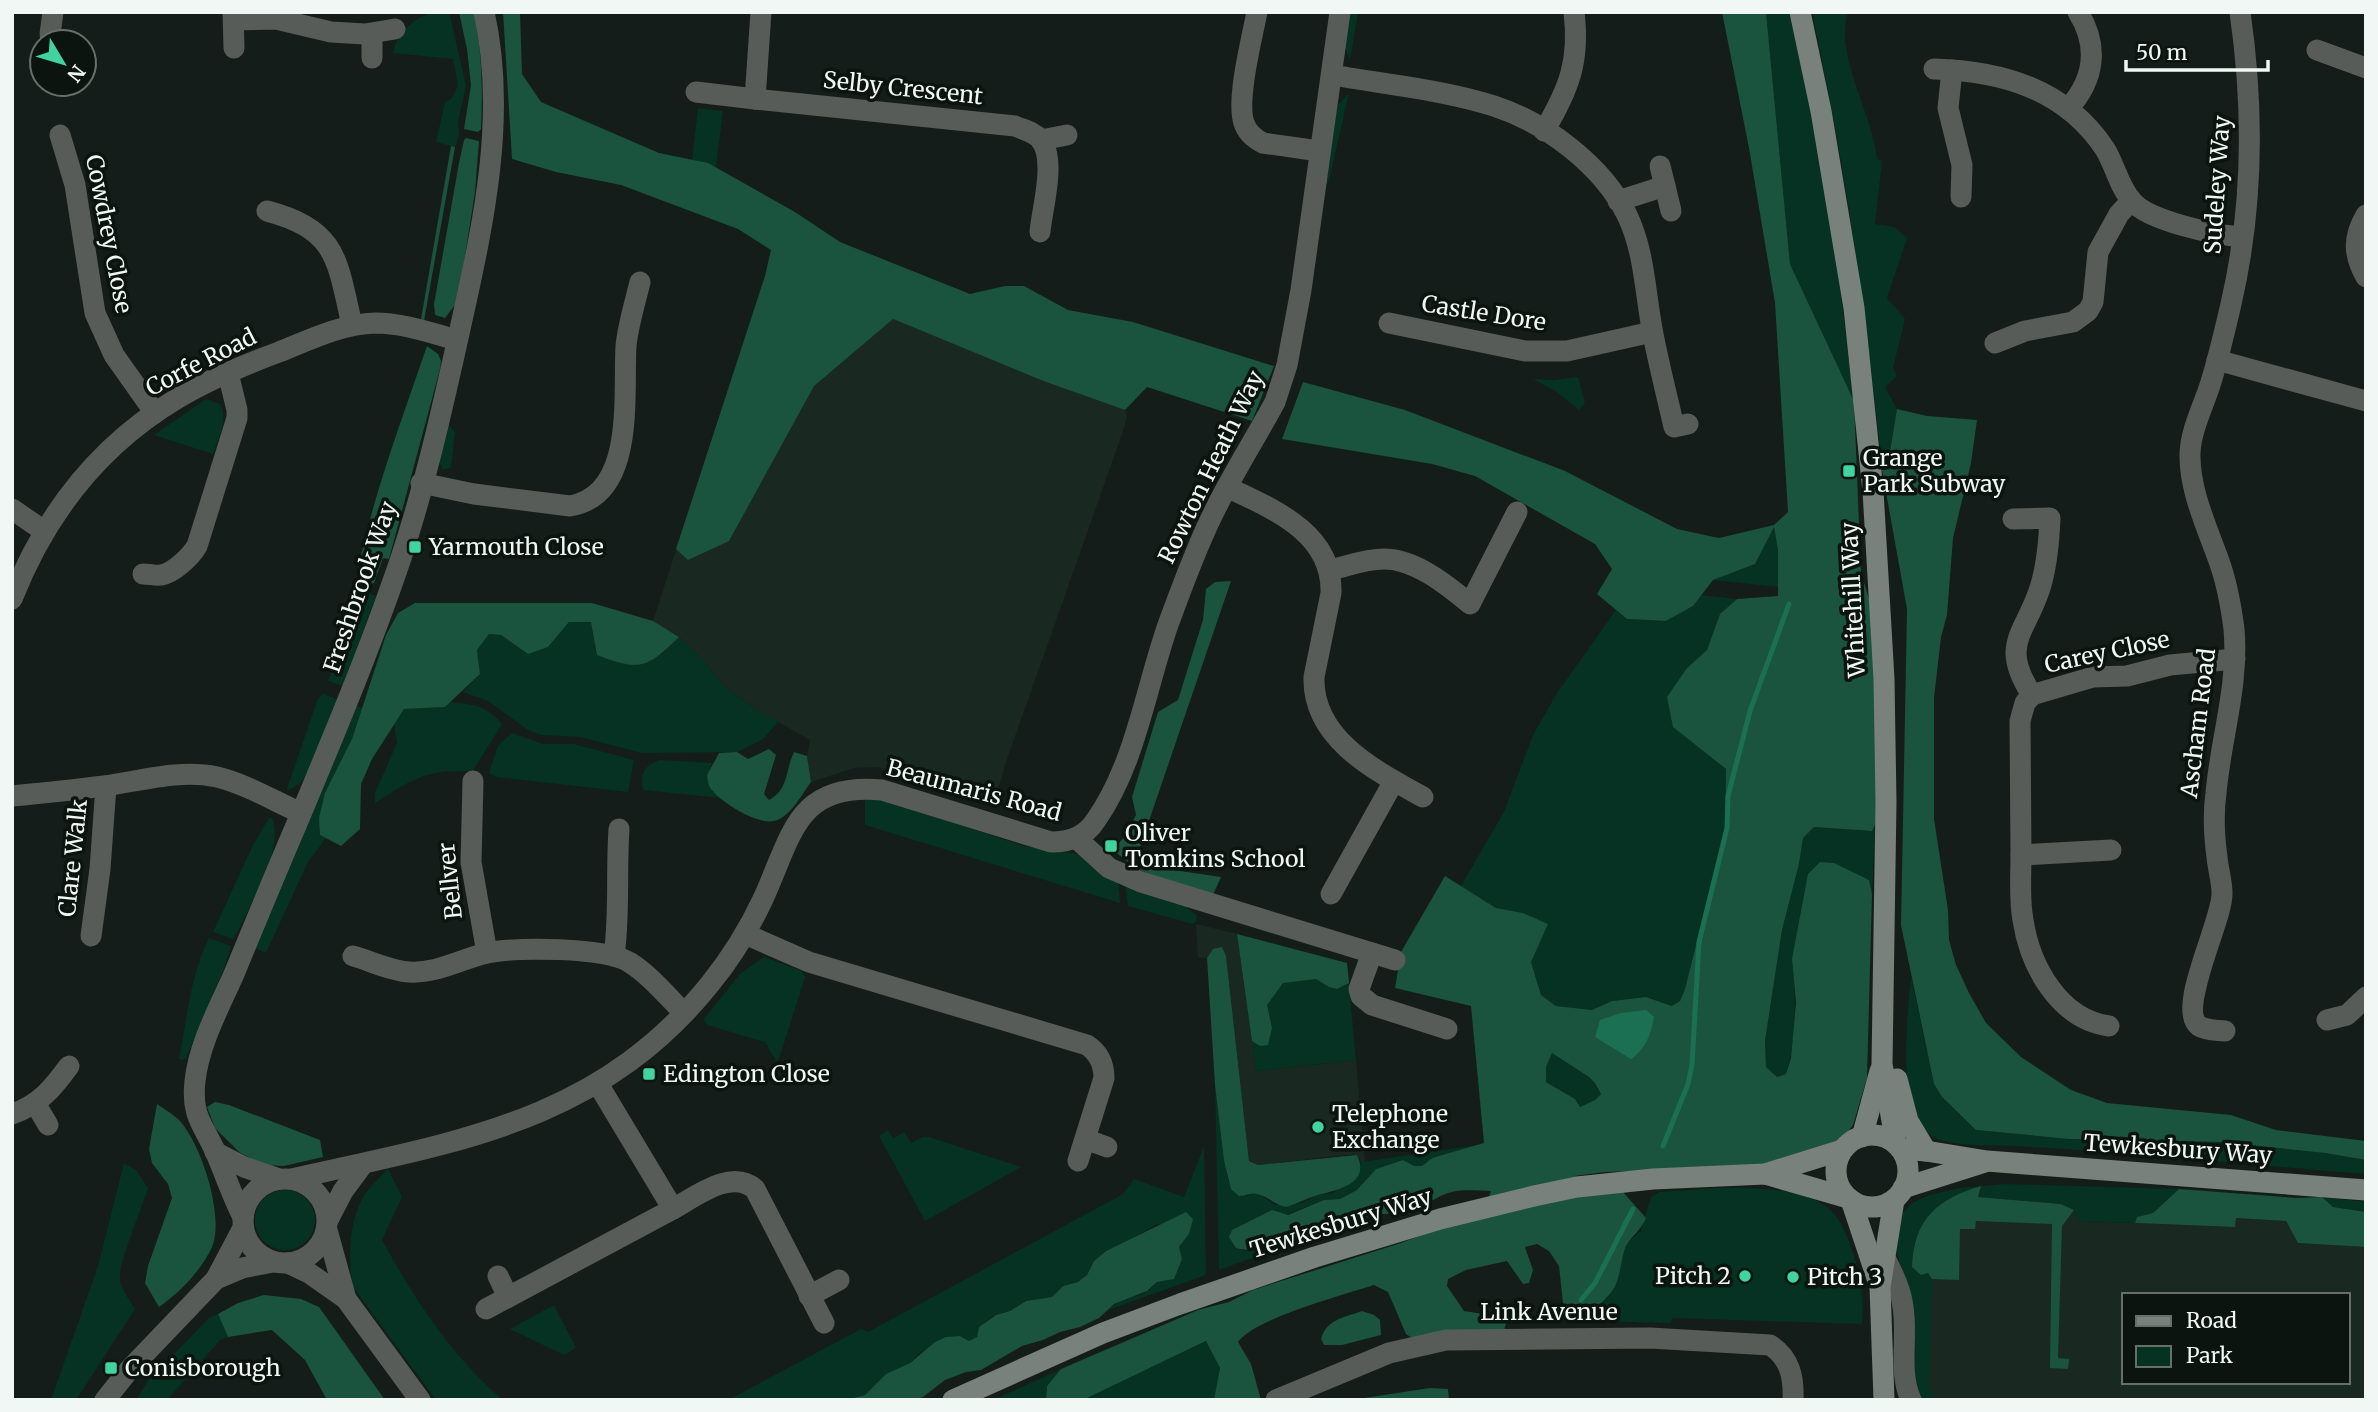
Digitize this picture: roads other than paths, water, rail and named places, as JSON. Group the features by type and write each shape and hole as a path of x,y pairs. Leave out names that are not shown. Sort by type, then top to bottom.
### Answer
{"main road":[{"name":"Whitehill Way","path":"1800,12 1821,111 1854,308 1872,491 1885,679 1882,1064 1862,1137"},
{"path":"1884,1013 1908,1121 1926,1151"},
{"name":"Whitehill Way","path":"1882,1064 1898,1147"},
{"path":"1884,1400 1880,1287 1884,1255 1908,1168 1898,1147 1881,1136 1862,1137 1842,1150 1836,1170 1841,1190 1849,1199 1863,1206 1874,1207 1899,1194"},
{"name":"Tewkesbury Way","path":"1898,1147 1987,1161 2366,1190"},
{"name":"Tewkesbury Way","path":"953,1400 1083,1342 1180,1304 1267,1273 1440,1220 1534,1196 1588,1186 1653,1179 1765,1174 1842,1150"},
{"name":"Tewkesbury Way","path":"1899,1194 1987,1161"},
{"name":"Tewkesbury Way","path":"1765,1174 1849,1199"},
{"path":"1849,1199 1880,1287"}],"street":[{"name":"Freshbrook Way","path":"243,1223 215,1152 200,1125 196,1110 195,1079 216,1016 351,697 401,557 421,484 479,240 489,168 494,86 484,12"},
{"path":"755,99 761,12"},
{"path":"1257,12 1244,88 1244,125 1262,143 1319,151"},
{"name":"Rowton Heath Way","path":"1076,838 1084,834 1096,821 1114,788 1134,736 1169,622 1211,518 1283,384 1301,290 1340,12"},
{"path":"1544,131 1571,78 1575,59 1574,12"},
{"path":"2068,109 2079,97 2092,59 2091,36 2078,12"},
{"name":"Sudeley Way","path":"2217,360 2233,293 2242,237 2249,162 2249,105 2240,12"},
{"path":"234,48 234,16 276,19 331,32 372,33 396,29"},
{"path":"372,33 372,58"},
{"path":"2317,50 2363,60"},
{"path":"1961,197 1962,165 1948,108 1943,69 1968,70 2008,78 2043,93 2068,109 2092,131 2106,150 2131,201 2154,215 2182,225 2242,237"},
{"path":"1332,75 1493,106 1544,131 1588,164 1627,216 1646,282 1652,332 1674,427 1688,424"},
{"name":"Selby Crescent","path":"696,92 1015,126 1031,132 1041,140"},
{"name":"Cowdrey Close","path":"60,135 75,185 95,313 114,355 155,413"},
{"path":"1040,232 1048,175 1048,157 1041,140 1067,135"},
{"path":"1618,201 1663,176 1671,211"},
{"path":"1994,343 2033,329 2073,322 2088,312 2093,302 2098,253 2119,214 2131,201"},
{"path":"2366,215 2358,229 2355,243 2356,256 2366,276"},
{"path":"277,220 296,219 326,241 338,268 352,325"},
{"path":"421,484 474,494 570,506 581,504 602,491 614,468 623,428 626,343 640,282"},
{"name":"Corfe Road","path":"12,599 44,531 74,488 126,436 179,397 228,373 352,325 377,323 400,326 457,340"},
{"name":"Castle Dore","path":"1389,323 1525,351 1567,351 1652,332"},
{"path":"2217,360 2366,401"},
{"name":"Ascham Road","path":"2217,360 2192,442 2191,467 2229,596 2235,659 2234,689 2214,807 2221,904 2198,977 2193,1016 2198,1025 2210,1030 2225,1031"},
{"path":"143,574 162,575 169,572 192,555 197,546 237,418 228,373"},
{"path":"1227,487 1300,528 1316,544 1330,570 1331,593 1314,677 1313,690 1318,708 1326,726 1344,745 1394,781 1423,797"},
{"path":"12,509 44,531"},
{"path":"1330,570 1366,561 1386,559 1403,562 1436,579 1478,610 1517,512"},
{"name":"Carey Close","path":"2013,519 2058,516 2038,594 2017,639 2020,673 2032,695"},
{"name":"Carey Close","path":"2109,1026 2091,1022 2071,1012 2049,986 2038,966 2023,922 2020,721 2025,703 2032,695 2093,677 2127,676 2171,665 2235,659"},
{"path":"12,796 196,774 242,786 301,813"},
{"path":"1331,894 1338,860 1394,781"},
{"name":"Clare Walk","path":"91,936 100,869 106,786"},
{"name":"Beaumaris Road","path":"285,1179 363,1164 502,1128 548,1110 598,1084 645,1050 684,1013 711,982 745,934 797,822 808,808 822,799 848,789 882,790 1037,839 1065,842 1076,838 1109,868 1141,882 1395,960"},
{"name":"Bellver","path":"466,795 471,862 487,953"},
{"path":"614,956 618,921 627,892 620,829"},
{"path":"2021,855 2111,850"},
{"path":"745,934 809,962 1087,1045 1099,1057 1104,1067 1104,1078 1078,1161"},
{"path":"353,956 411,972 429,971 487,953 523,949 614,956 630,963 684,1013"},
{"path":"1372,953 1359,989 1365,1001 1447,1029"},
{"path":"2327,1020 2347,1015 2366,997"},
{"path":"12,1114 35,1103 52,1090 69,1066"},
{"path":"598,1084 673,1209"},
{"path":"35,1103 48,1125"},
{"path":"1085,1139 1107,1147"},
{"path":"215,1152 244,1167 304,1182 315,1190 323,1201 346,1299"},
{"path":"216,1279 242,1268 297,1262 316,1250 343,1191 363,1164"},
{"path":"105,1400 129,1370 216,1279 243,1223 245,1206 258,1188 285,1179"},
{"path":"486,1308 718,1185 738,1181 749,1184 761,1198 824,1323"},
{"path":"243,1223 253,1249 309,1273 346,1299 420,1400"},
{"path":"1884,1255 1900,1292 1904,1309 1906,1384 1911,1400"},
{"path":"498,1276 508,1297"},
{"path":"809,1296 839,1280"},
{"name":"Link Avenue","path":"1276,1400 1371,1359 1416,1345 1468,1339 1589,1337 1770,1345 1790,1366 1793,1400"}],"waterway":[{"path":"1663,1146 1688,1084 1692,1065 1699,942 1727,828 1728,796 1750,711 1789,604"},
{"path":"1581,1300 1595,1283 1633,1209"}],"place":[{"name":"Grange Park Subway","path":"1849,471"},
{"name":"Yarmouth Close","path":"415,547"},
{"name":"Oliver Tomkins School","path":"1111,846"},
{"name":"Edington Close","path":"649,1074"},
{"name":"Telephone Exchange","path":"1318,1127"},
{"name":"Pitch 2","path":"1745,1276"},
{"name":"Pitch 3","path":"1793,1277"},
{"name":"Conisborough","path":"111,1368"}]}
